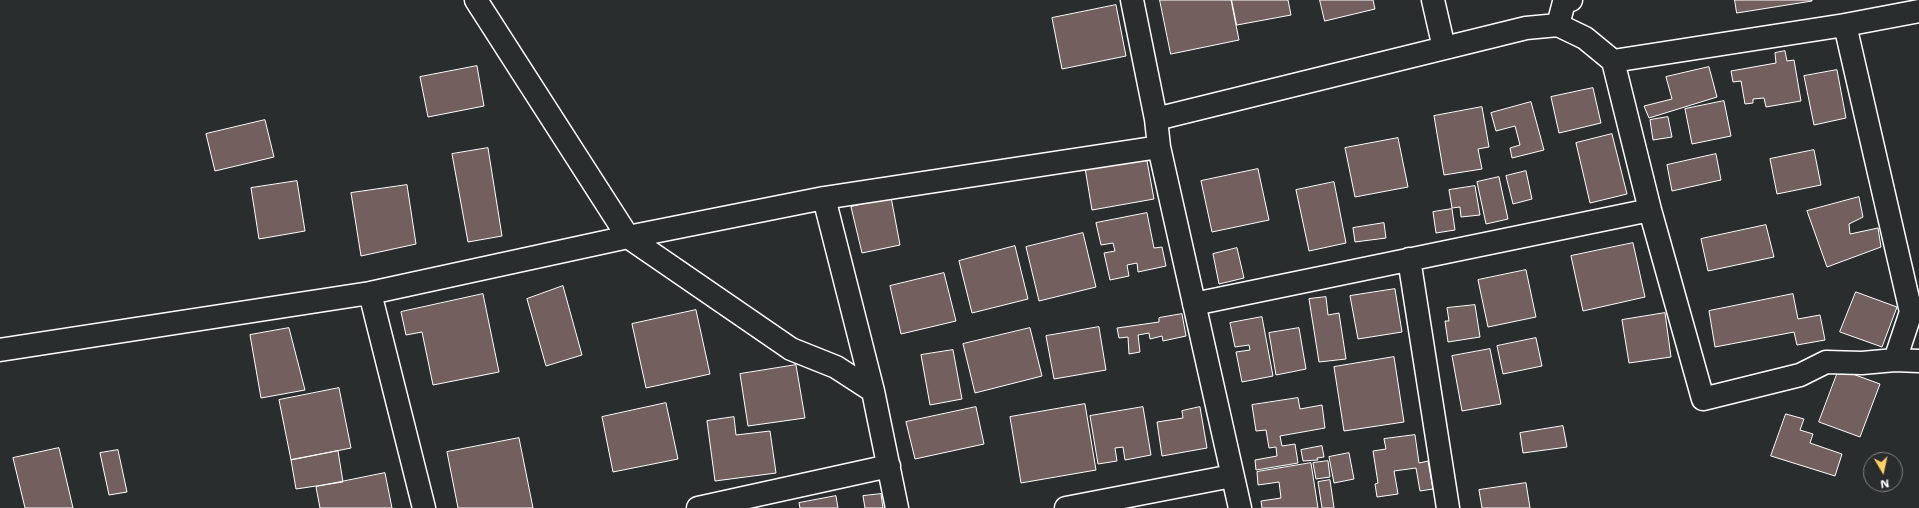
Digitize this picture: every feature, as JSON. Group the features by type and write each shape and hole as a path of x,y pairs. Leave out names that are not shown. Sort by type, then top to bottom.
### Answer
{"street":[{"path":"476,0 628,236 791,349 836,367 874,391"},
{"path":"1132,0 1156,119 1159,147 1240,508"},
{"path":"1433,0 1444,48"},
{"path":"1558,25 1564,2 1570,0"},
{"path":"1613,61 1845,25 1919,11"},
{"path":"1156,119 1526,28 1558,25 1585,38 1613,61 1650,210 1704,399 1800,375 1826,362 1895,360 1919,362"},
{"path":"1845,25 1911,312 1895,360"},
{"path":"0,350 370,293 628,236 824,198 1159,147"},
{"path":"824,198 874,391 897,508"},
{"path":"1194,304 1650,210"},
{"path":"1409,259 1448,508"},
{"path":"370,293 424,508"},
{"path":"698,508 889,466"},
{"path":"1066,508 1232,476"}],"building":[{"path":"1160,0 1231,0 1239,40 1171,54"},
{"path":"1232,0 1288,0 1291,15 1237,25"},
{"path":"1320,0 1373,0 1375,9 1325,21"},
{"path":"1735,0 1812,0 1812,1 1737,13"},
{"path":"1116,5 1126,56 1062,69 1052,18"},
{"path":"1785,51 1787,61 1794,60 1801,101 1766,107 1764,98 1753,99 1753,103 1745,104 1741,81 1733,82 1731,71 1776,63 1775,53"},
{"path":"477,66 484,106 428,117 420,77"},
{"path":"1709,67 1717,97 1649,118 1644,106 1672,99 1666,77"},
{"path":"1837,70 1846,118 1814,125 1804,76"},
{"path":"1593,88 1601,123 1559,133 1551,97"},
{"path":"1724,101 1731,136 1692,144 1685,109"},
{"path":"1531,102 1544,150 1512,158 1510,148 1520,145 1515,126 1496,131 1491,113"},
{"path":"1482,107 1489,147 1478,149 1482,169 1444,175 1434,116"},
{"path":"1668,117 1672,137 1653,140 1650,120"},
{"path":"265,120 274,157 215,171 206,134"},
{"path":"1612,134 1627,194 1590,203 1576,143"},
{"path":"1398,138 1408,187 1355,197 1345,148"},
{"path":"1143,139 1154,199 1092,210 1082,150"},
{"path":"488,148 502,236 468,242 452,154"},
{"path":"1814,150 1821,185 1777,194 1770,159"},
{"path":"1716,154 1721,180 1672,191 1667,165"},
{"path":"1258,169 1269,220 1212,232 1201,181"},
{"path":"1526,171 1532,199 1513,204 1506,176"},
{"path":"1499,177 1508,219 1486,224 1477,182"},
{"path":"297,181 305,231 259,239 251,188"},
{"path":"1334,182 1346,243 1309,251 1296,190"},
{"path":"407,185 416,244 361,256 351,193"},
{"path":"1475,186 1480,215 1461,217 1460,207 1452,208 1449,190"},
{"path":"891,197 900,245 862,253 851,207"},
{"path":"1859,197 1863,217 1849,224 1850,234 1878,228 1881,247 1827,267 1807,211"},
{"path":"1452,209 1455,230 1436,233 1433,212"},
{"path":"1147,213 1154,248 1162,247 1166,266 1138,272 1137,263 1127,265 1129,276 1110,280 1104,253 1115,251 1113,243 1101,245 1096,223"},
{"path":"1384,223 1386,238 1355,242 1353,228"},
{"path":"1766,225 1774,257 1708,271 1701,239"},
{"path":"1083,233 1096,287 1039,301 1026,247"},
{"path":"1633,243 1645,297 1583,311 1571,256"},
{"path":"1015,246 1028,299 972,313 959,261"},
{"path":"1237,248 1244,278 1219,284 1213,254"},
{"path":"1526,270 1536,317 1488,327 1478,280"},
{"path":"944,273 956,321 901,334 890,286"},
{"path":"563,286 582,355 546,366 527,299"},
{"path":"1395,289 1402,332 1358,339 1350,296"},
{"path":"1856,292 1897,307 1882,347 1840,332"},
{"path":"483,294 499,372 433,385 422,332 406,335 401,312"},
{"path":"1793,294 1798,319 1820,315 1825,340 1797,345 1794,332 1715,347 1709,311"},
{"path":"1326,297 1328,315 1339,313 1346,359 1319,362 1309,299"},
{"path":"1475,305 1480,337 1448,342 1445,321 1449,321 1447,308"},
{"path":"696,310 710,374 646,388 632,324"},
{"path":"1665,313 1671,357 1629,363 1622,320"},
{"path":"1182,314 1186,336 1163,341 1162,336 1150,339 1149,333 1138,335 1140,352 1129,354 1128,337 1119,338 1117,328 1159,322 1159,318"},
{"path":"1262,317 1273,376 1242,382 1236,352 1250,350 1249,345 1235,347 1230,323"},
{"path":"1099,327 1106,370 1054,379 1046,336"},
{"path":"289,328 305,390 261,398 250,335"},
{"path":"1030,328 1042,376 975,393 963,344"},
{"path":"1299,328 1306,369 1276,375 1269,333"},
{"path":"1536,338 1542,366 1503,374 1497,346"},
{"path":"1490,349 1501,404 1462,411 1452,356"},
{"path":"953,350 962,399 930,405 921,355"},
{"path":"1394,357 1404,422 1344,431 1334,367"},
{"path":"796,365 805,418 748,426 740,374"},
{"path":"1839,369 1880,384 1860,437 1819,422"},
{"path":"339,388 351,448 291,460 279,400"},
{"path":"1298,398 1300,409 1322,405 1325,428 1280,436 1282,446 1295,444 1298,463 1256,470 1255,460 1277,456 1276,447 1269,448 1266,430 1256,431 1252,405"},
{"path":"666,403 678,459 613,472 602,417"},
{"path":"1085,404 1096,470 1021,483 1010,417"},
{"path":"976,407 984,444 915,459 906,422"},
{"path":"1143,407 1151,455 1125,460 1123,447 1115,448 1117,461 1098,464 1090,416"},
{"path":"1200,407 1207,448 1162,456 1157,422 1183,418 1182,411"},
{"path":"1786,414 1804,419 1800,430 1813,434 1810,443 1842,454 1835,476 1771,456"},
{"path":"734,417 736,435 770,431 776,473 715,481 707,421"},
{"path":"1563,426 1567,447 1523,453 1520,433"},
{"path":"1415,435 1419,463 1428,461 1433,489 1420,491 1416,468 1394,471 1398,494 1377,497 1375,484 1378,483 1373,451 1386,449 1384,439"},
{"path":"519,438 533,508 458,508 447,452"},
{"path":"1322,446 1324,457 1317,458 1318,460 1303,461 1301,450"},
{"path":"59,448 73,508 25,508 13,458"},
{"path":"118,450 127,492 109,495 100,453"},
{"path":"338,451 343,482 296,489 291,460"},
{"path":"1349,453 1354,479 1334,483 1329,457"},
{"path":"1328,461 1330,477 1316,479 1313,463"},
{"path":"1311,463 1318,508 1262,508 1261,501 1281,498 1279,482 1258,485 1257,472"},
{"path":"385,473 392,508 320,508 316,487"},
{"path":"1330,480 1334,508 1322,508 1318,482"},
{"path":"1526,483 1530,508 1482,508 1479,490"},
{"path":"881,494 883,508 865,508 863,496"},
{"path":"836,496 838,508 800,508 799,503"}]}
